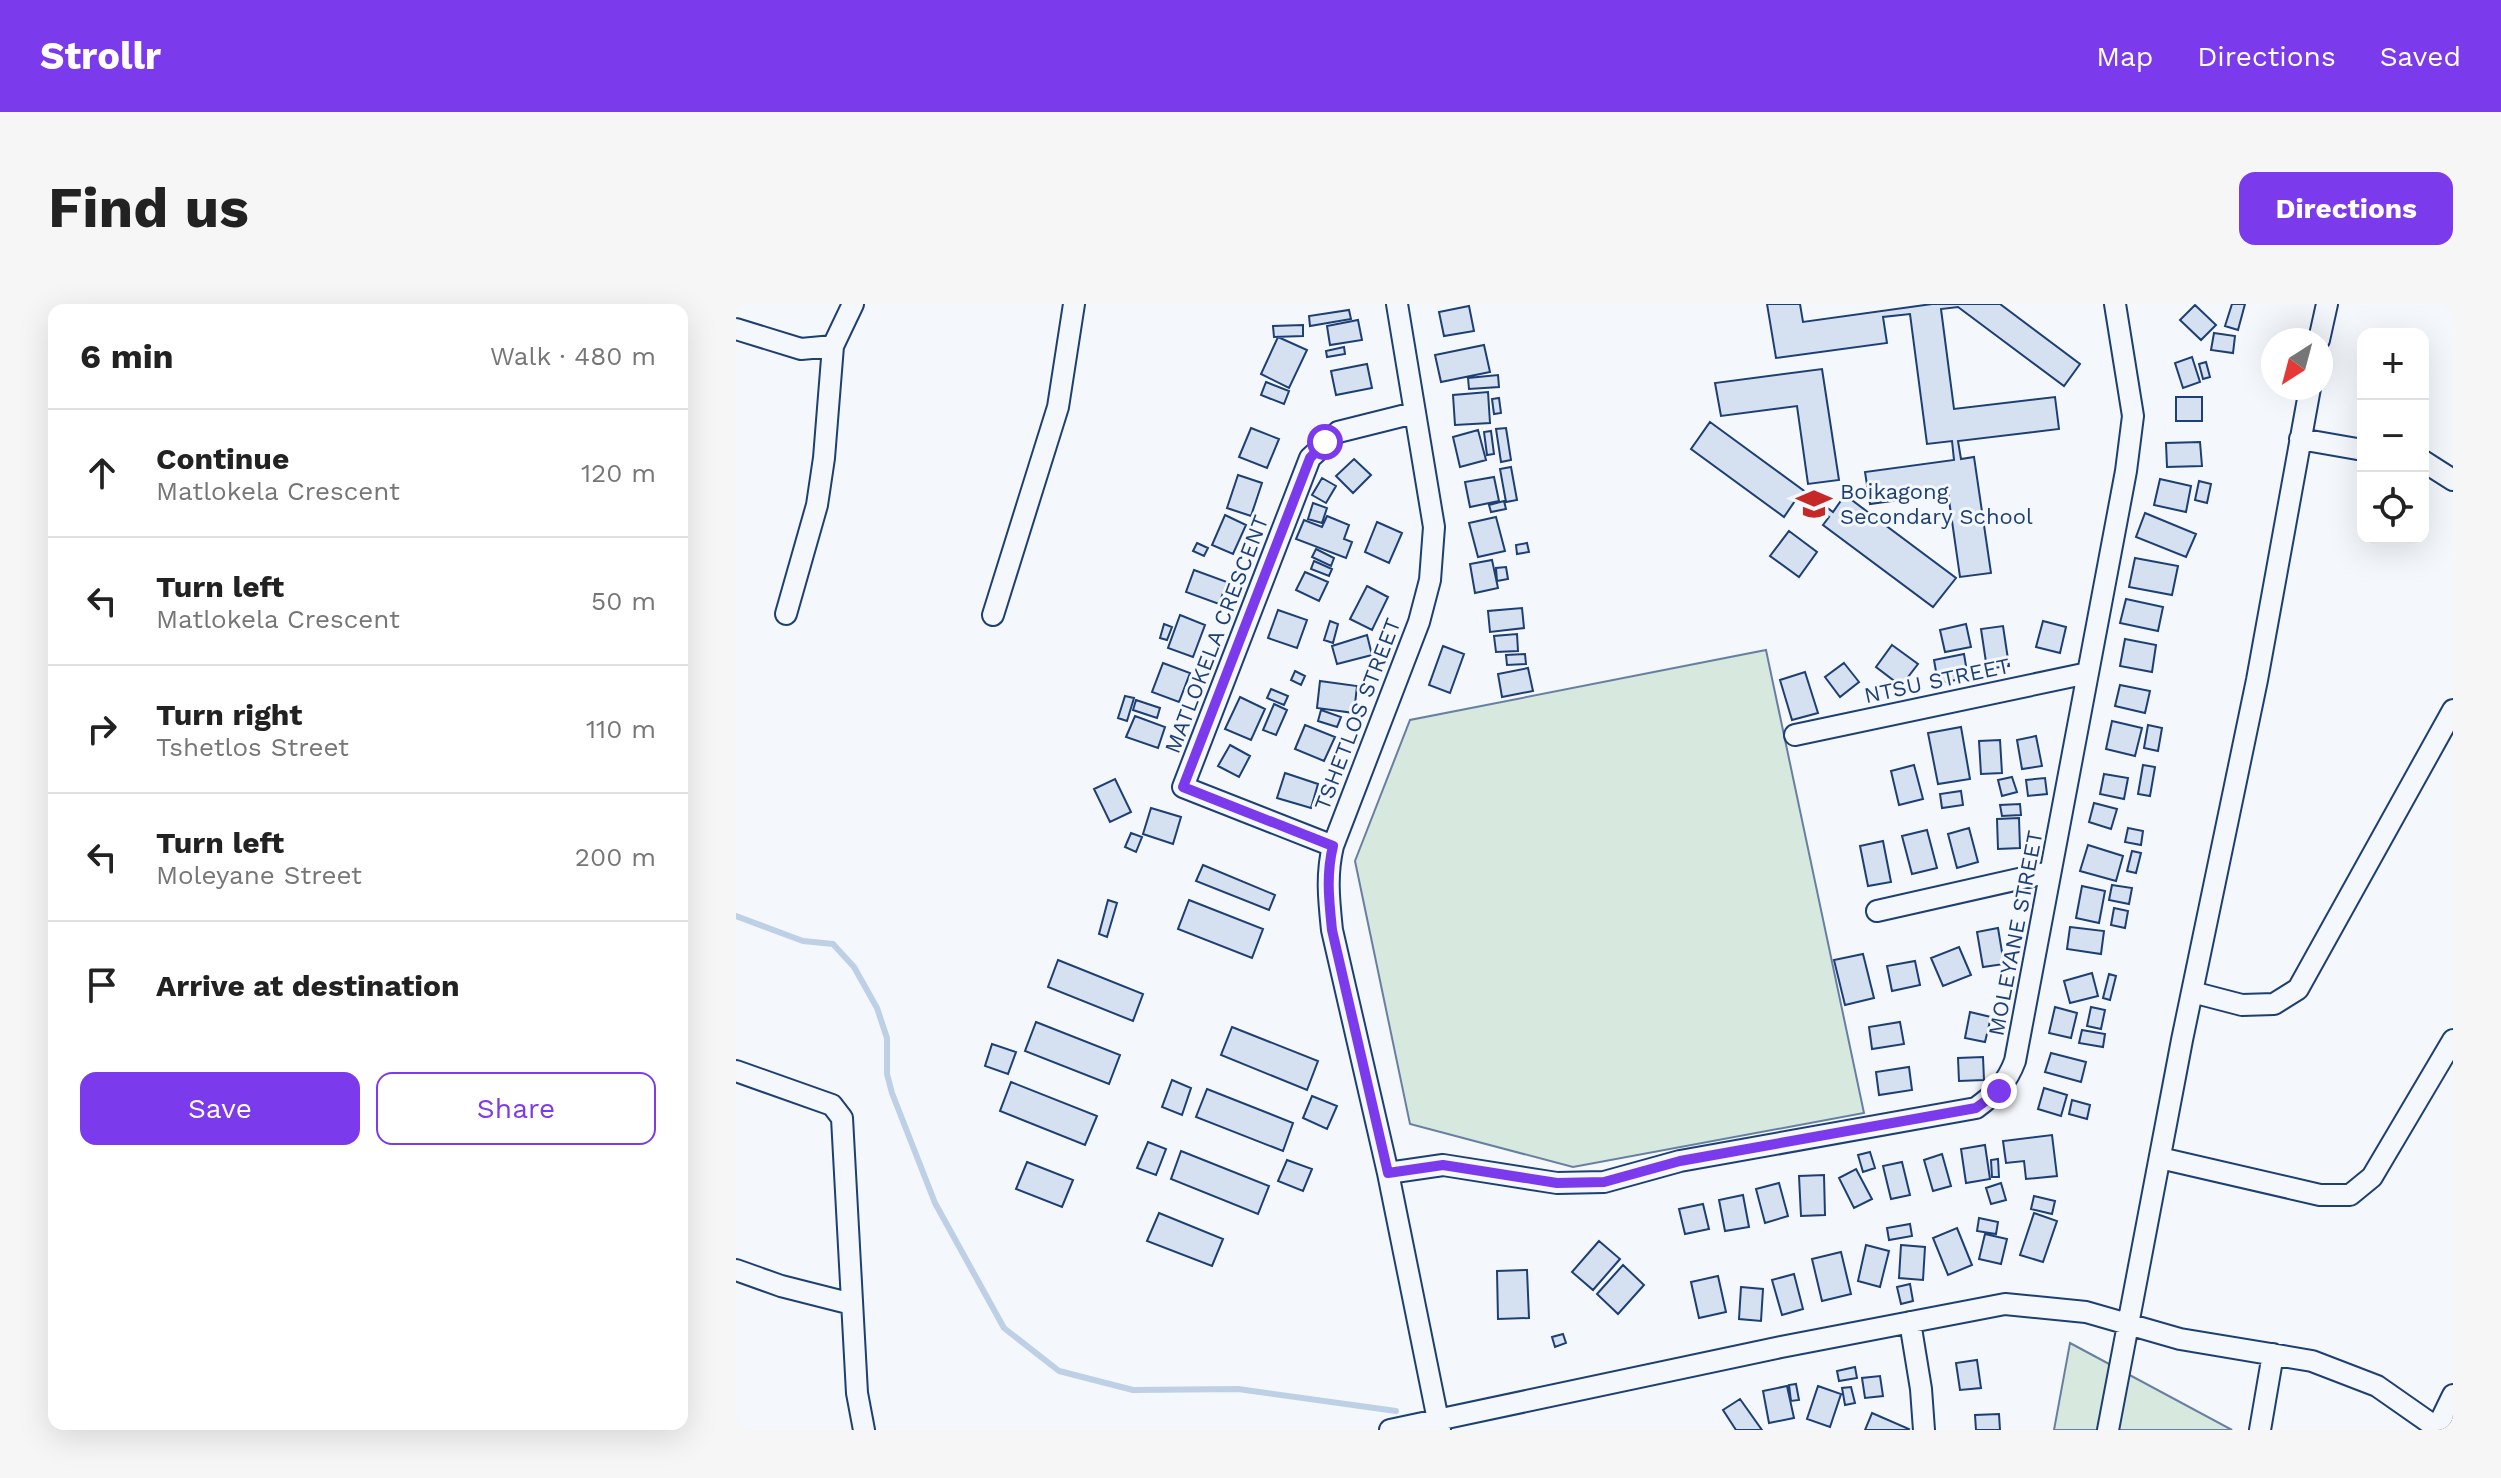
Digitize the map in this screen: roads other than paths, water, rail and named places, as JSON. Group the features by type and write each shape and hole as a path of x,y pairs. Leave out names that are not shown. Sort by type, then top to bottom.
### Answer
{"street":[{"path":"786,614 817,505 833,346 853,304"},
{"path":"993,615 1058,407 1074,304"},
{"name":"TSHETLOS STREET","path":"1397,304 1434,527 1430,580 1419,622 1333,846 1327,889 1332,930 1388,1173 1439,1426"},
{"name":"MOLEYANE STREET","path":"1388,1173 1443,1165 1557,1183 1604,1182 1680,1161 1976,1108 1999,1091 2015,1061 2126,471 2133,416 2115,304"},
{"path":"2322,328 2327,304"},
{"path":"736,329 801,349 833,346"},
{"path":"2108,1430 2192,992 2257,680 2308,400"},
{"name":"MATLOKELA CRESCENT","path":"1333,846 1183,787 1310,458 1338,432 1414,413"},
{"path":"2300,439 2357,449"},
{"path":"2429,465 2453,480"},
{"name":"NTSU STREET","path":"1795,735 2088,673"},
{"path":"2192,992 2242,1005 2274,1004 2298,989 2453,710"},
{"path":"1877,911 2050,872"},
{"path":"2160,1158 2320,1195 2350,1195 2372,1177 2453,1040"},
{"path":"736,1071 832,1105 842,1118 857,1393 864,1430"},
{"path":"736,1270 781,1286 852,1304"},
{"path":"1390,1430 1439,1426 1910,1322 2005,1304 2086,1312 2180,1339 2312,1361 2377,1386 2437,1429 2453,1395"},
{"path":"1910,1322 1924,1430"},
{"path":"2260,1430 2273,1354"}],"waterway":[{"path":"736,916 803,941 833,944 854,967 877,1008 887,1038 887,1074 892,1093 935,1203 1004,1328 1059,1371 1133,1390 1238,1389 1396,1411"}],"place":[{"name":"Boikagong Secondary School","path":"1814,504"}]}
